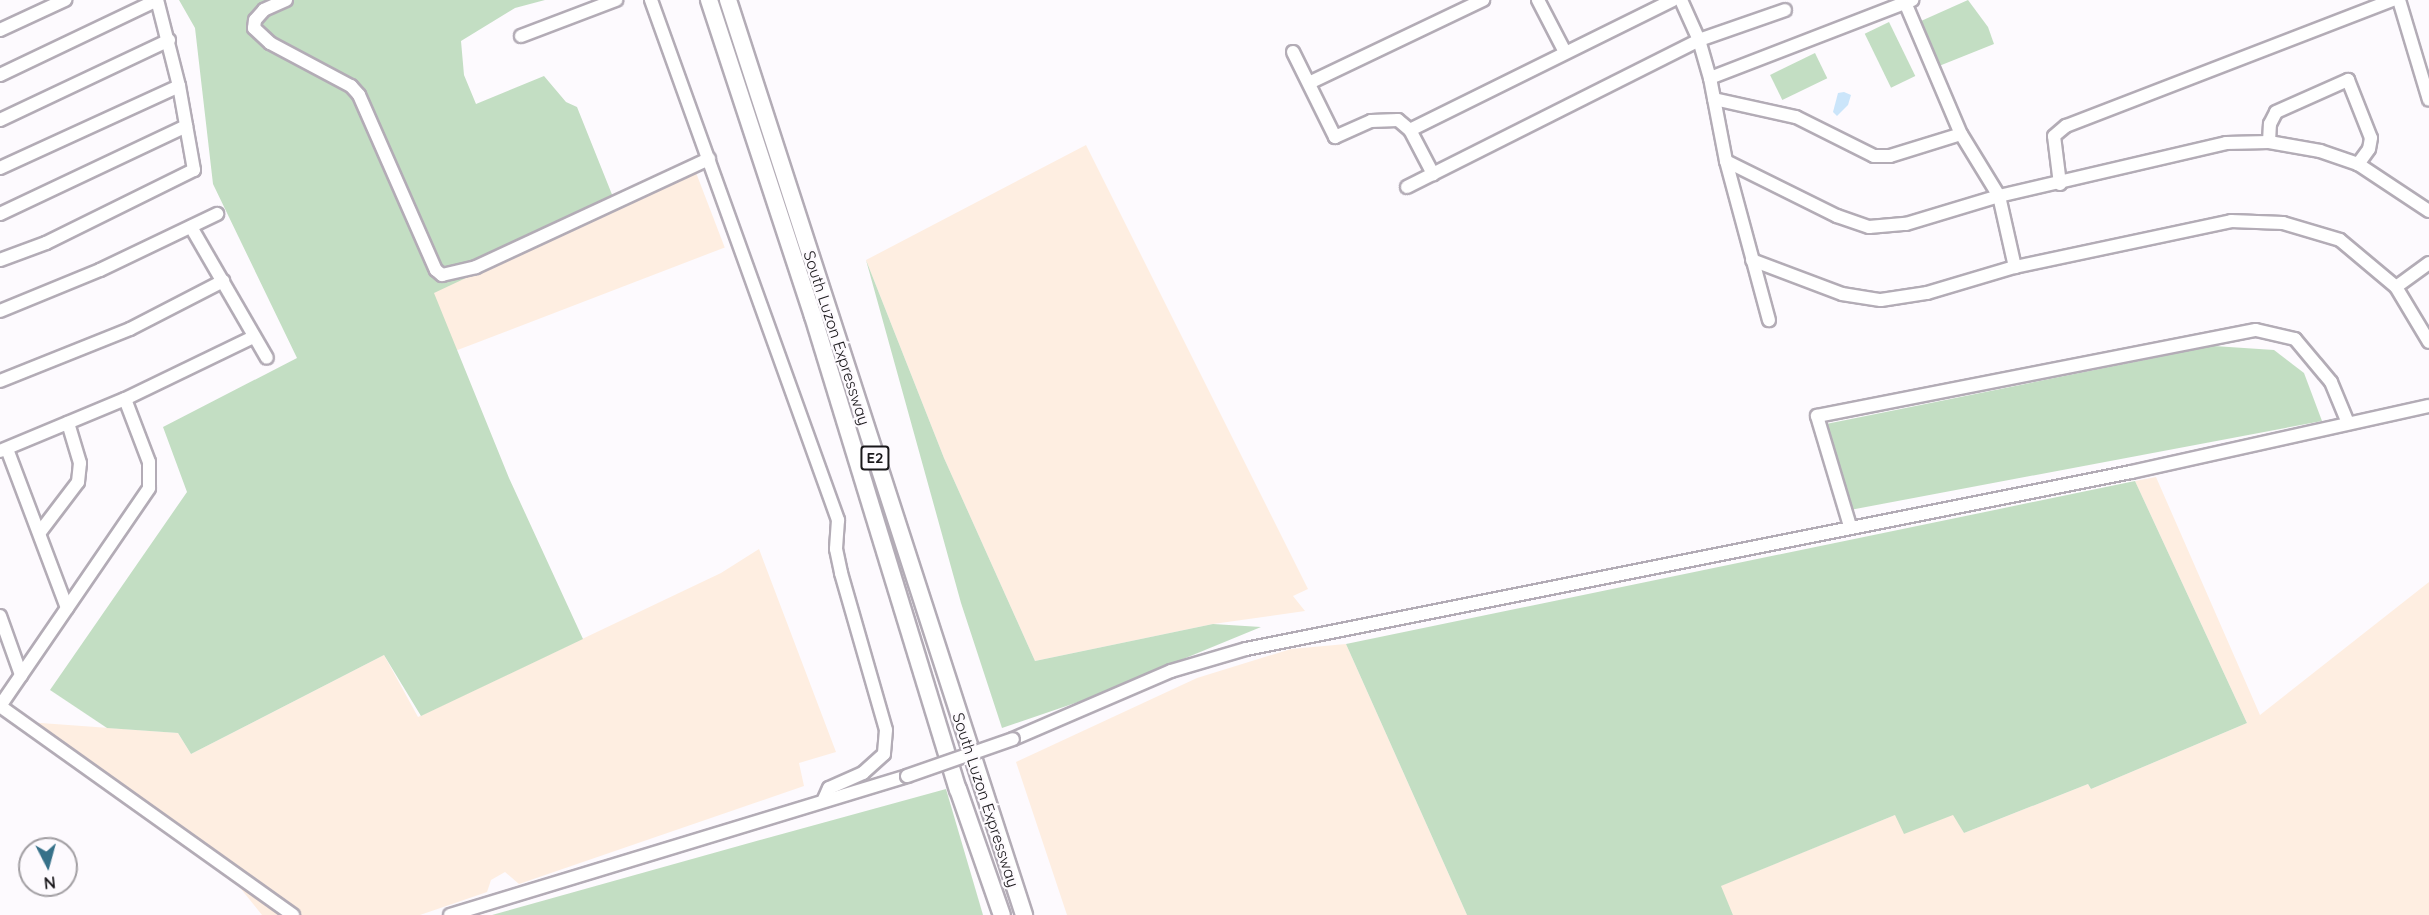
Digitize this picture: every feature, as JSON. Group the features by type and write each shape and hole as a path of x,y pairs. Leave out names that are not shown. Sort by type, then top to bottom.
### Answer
{"highway":[{"name":"South Luzon Expressway","path":"709,0 824,350 958,789 1002,915"},
{"name":"South Luzon Expressway","path":"728,0 1024,915"}],"street":[{"path":"0,30 65,0"},
{"path":"0,75 157,0 169,40 194,170 46,243 0,260"},
{"path":"286,0 264,10 255,20 254,28 270,43 351,86 359,95 436,270 442,275 476,267 709,159"},
{"path":"521,36 616,0"},
{"path":"651,0 838,520 836,549 841,573 886,730 884,754 863,773 829,788 824,799"},
{"path":"1309,83 1483,0"},
{"path":"1538,0 1565,52"},
{"path":"1410,130 1673,0"},
{"path":"1681,0 1699,40 1710,78 1726,161 1769,320"},
{"path":"2060,184 2054,136 2066,126 2392,0"},
{"path":"2399,0 2429,100"},
{"path":"1710,78 1907,1 1961,134 1999,196 2015,267"},
{"path":"1407,187 1699,40 1785,10"},
{"path":"0,120 169,40"},
{"path":"1293,52 1335,137 1371,121 1398,120 1410,130 1433,174"},
{"path":"2269,142 2270,124 2276,111 2348,80 2371,138 2358,164"},
{"path":"0,168 179,86"},
{"path":"1714,99 1796,117 1874,156 1890,156 1961,134"},
{"path":"0,214 186,126"},
{"path":"1726,161 1837,216 1869,228 1906,224 1999,196 2060,184 2226,143 2269,142 2320,151 2358,164 2428,206"},
{"path":"0,312 217,214"},
{"path":"1752,260 1842,294 1881,300 1927,293 2015,267 2231,221 2283,223 2340,240 2396,287 2429,342"},
{"path":"191,227 267,358"},
{"path":"2396,287 2429,264"},
{"path":"0,381 130,329 223,281"},
{"path":"1850,526 1817,416 2256,330 2295,339 2331,382 2348,423"},
{"path":"68,608 40,532 3,450 126,399 253,337"},
{"path":"126,399 149,462 149,488 0,706 293,915"},
{"path":"450,915 824,799 907,776 1014,739 1172,671 1246,649 1850,526 2131,472 2429,406"},
{"path":"40,532 78,482 80,463 68,423"},
{"path":"0,616 21,675"}],"shaded area":[{"path":"1086,145 1308,589 1293,596 1305,611 1213,624 1035,661 944,458 866,260"},
{"path":"695,170 725,247 455,351 425,274"},
{"path":"2156,477 2260,715 2429,582 2429,915 1733,915 1720,886 1895,815 1954,815 1964,833 2088,784 2091,789 2247,723 2135,481"},
{"path":"759,549 836,752 799,763 804,786 519,884 505,872 491,880 487,892 420,915 262,915 204,843 27,722 178,733 191,754 384,655 418,717 721,573"},
{"path":"1346,644 1467,915 1067,915 1016,762 1197,678 1291,649"}],"green space":[{"path":"179,0 545,0 515,8 461,41 464,75 476,104 544,76 566,102 577,107 617,207 434,293 509,478 583,639 421,716 384,655 191,754 178,733 107,728 50,690 187,492 163,427 297,358 213,184 195,28"},
{"path":"1968,0 1988,27 1994,44 1939,66 1921,21"},
{"path":"1889,22 1915,76 1891,88 1865,34"},
{"path":"1815,53 1827,78 1782,100 1770,75"},
{"path":"866,260 944,458 1035,661 1213,624 1261,627 1081,701 1002,728 961,603"},
{"path":"2214,346 2274,350 2304,373 2322,421 1850,510 1826,424"},
{"path":"2135,481 2247,723 2091,789 2088,784 1964,833 1953,815 1904,834 1895,815 1721,886 1733,915 1467,915 1346,644"},
{"path":"946,789 983,915 492,915 760,840"}],"water":[{"path":"1844,92 1851,95 1848,105 1837,116 1833,112 1838,93"}]}
